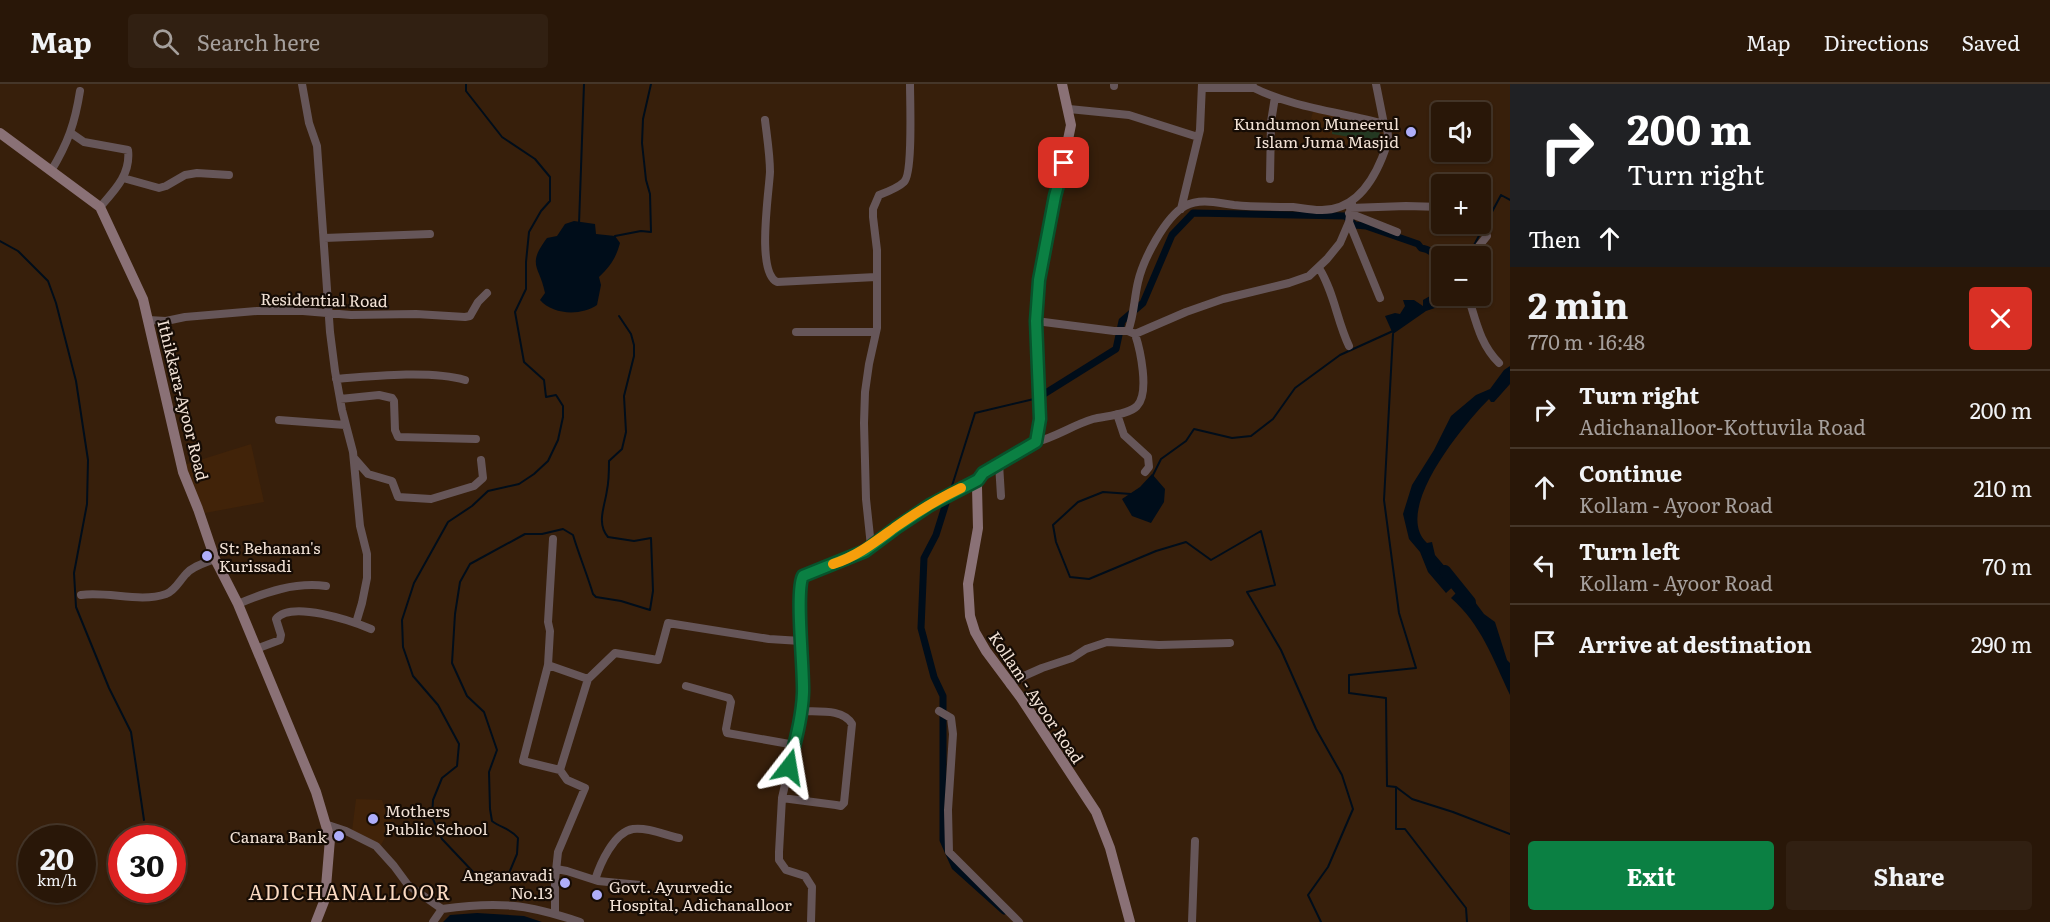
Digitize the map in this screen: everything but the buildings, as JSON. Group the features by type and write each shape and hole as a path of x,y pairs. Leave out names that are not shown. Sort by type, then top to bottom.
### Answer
{"main road":[{"path":"978,480 983,473 1036,442 1040,419 1036,321 1039,280 1071,125 1062,84"},
{"name":"Ithikkara-Ayoor Road","path":"0,133 100,207 143,299 183,472 215,559 238,604 316,792 326,824 330,840 325,899 316,922"},
{"name":"Kollam - Ayoor Road","path":"978,480 978,528 968,584 970,616 975,632 1096,812 1110,848 1130,922"}],"street":[{"path":"302,84 309,123 317,146 336,379 354,458 360,526 367,554 367,578 356,623"},
{"path":"871,546 866,499 864,423 865,392 876,332 877,250 873,208 879,195 906,181 908,176 910,84"},
{"path":"1036,321 1114,332 1131,332 1223,299 1309,276 1341,243 1350,214 1381,160 1388,139 1376,84"},
{"path":"1181,209 1198,137 1202,86 1253,86 1275,97 1311,108 1384,124"},
{"path":"51,171 66,148 80,91"},
{"path":"1270,179 1271,122 1275,97"},
{"path":"1069,109 1129,115 1198,137"},
{"path":"765,120 770,171 765,237 769,273 772,279 777,282 876,277"},
{"path":"71,134 84,142 128,150 128,162 123,178 100,207"},
{"path":"123,178 155,188 166,186 185,175 197,173 229,175"},
{"path":"1036,442 1094,418 1117,414 1138,406 1142,396 1141,357 1131,332 1132,313 1142,269 1166,225 1175,213 1186,205 1211,202 1320,210 1336,209 1363,217 1397,232"},
{"path":"1350,214 1431,208"},
{"path":"1350,214 1380,298"},
{"path":"324,238 430,234"},
{"path":"1319,268 1327,282 1342,332 1349,346"},
{"name":"Residential Road","path":"148,320 166,321 185,317 257,311 465,317 470,316 478,302 487,293"},
{"path":"1471,306 1486,348 1499,363"},
{"path":"796,332 876,332"},
{"path":"336,379 417,376 453,377 465,380"},
{"path":"340,399 379,395 392,398 395,430 398,437 476,440"},
{"path":"1117,414 1124,435 1148,456 1149,466 1145,472"},
{"path":"279,420 345,425"},
{"path":"354,458 368,474 392,481 398,497 430,499 474,486 483,478 481,460"},
{"path":"999,464 1001,496"},
{"path":"811,922 812,887 805,876 786,870 780,860 779,830 782,798 802,711 800,589 803,576 865,551 930,505 978,480"},
{"path":"553,540 548,665 523,760 560,770 567,780 585,788 560,846 556,869 555,914"},
{"path":"81,595 124,597 165,595 175,588 187,572 215,559"},
{"path":"238,604 276,590 295,586 326,586"},
{"path":"256,649 280,640 281,635 276,619 281,614 309,612 324,614 371,629"},
{"path":"560,770 588,679 615,653 658,660 668,623 769,639 801,641"},
{"path":"1010,685 1033,672 1107,642 1159,645 1230,643"},
{"path":"548,665 588,679"},
{"path":"686,686 729,698 731,702 727,733 795,746"},
{"path":"782,798 836,806 844,803 852,724 842,714 802,711"},
{"path":"939,711 951,718 953,734 948,810 949,852 1019,922"},
{"path":"326,824 376,846 408,885 442,909"},
{"path":"595,880 600,864 612,845 630,830 644,830 680,838"},
{"path":"1192,922 1195,841"},
{"path":"556,869 595,880 640,885"},
{"path":"433,922 442,909 477,904 514,904 580,922"}],"shaded area":[{"path":"1313,111 1383,127 1382,150 1313,138 1310,123"},
{"path":"251,444 264,502 205,513 184,465"},
{"name":"Mothers Public School","path":"356,799 382,800 385,809 392,812 391,826 380,847 352,831"}],"green space":[{"path":"1334,118 1380,129 1379,142 1332,134"}],"water":[{"path":"574,221 595,224 596,234 615,236 620,243 612,262 599,277 601,285 597,305 583,311 567,312 552,309 540,300 545,293 536,261 547,238 557,236 565,224"},
{"path":"1431,296 1431,306 1438,307 1426,311 1393,334 1385,316 1400,314 1405,306 1403,300 1414,300 1423,306 1423,300"},
{"path":"1510,366 1510,384 1494,402 1489,399 1450,446 1425,489 1418,510 1418,528 1427,543 1432,542 1435,555 1458,582 1446,593 1428,572 1420,552 1409,539 1403,514 1412,485 1434,450 1451,416 1476,395 1490,389 1504,370"},
{"path":"1152,474 1165,489 1164,502 1151,523 1132,516 1122,499 1140,487"},
{"path":"1463,586 1484,614 1495,622 1510,663 1510,695 1478,631 1451,598"},
{"path":"477,913 524,916 542,922 443,922 450,915"}],"waterway":[{"path":"466,84 466,91 502,137 535,159 550,177 550,201 541,211 529,232 526,289 515,312 524,362 544,380 546,397 556,395 563,406 558,440 548,461 519,484 488,491 472,506 448,522 414,583 402,620 403,647 413,676 438,705 459,744 457,766 442,778 433,800 432,817 442,839 476,875 476,881 507,878 517,854 518,838 492,821 489,772 497,750 484,712 467,696 452,663 455,614 460,582 470,564 525,534 542,534 563,529 573,535 596,597 621,601 650,610 653,591 651,538 634,541 608,537 602,526 609,461 622,449 626,432 624,396 634,356 631,334 619,316"},
{"path":"579,224 584,84"},
{"path":"615,236 641,231 651,232 650,194 642,143 643,119 651,84"},
{"path":"1491,214 1501,195 1510,200"},
{"path":"1044,394 1116,349 1122,321 1143,303 1172,235 1193,213 1345,216 1355,225 1366,226 1418,244 1431,252"},
{"path":"1474,246 1480,234"},
{"path":"0,241 18,251 48,281 76,381 88,460 87,504 74,573 76,607 109,688 131,732 144,820"},
{"path":"1152,477 1161,459 1186,441 1194,429 1232,438 1251,436 1273,419 1295,388 1340,355 1393,331"},
{"path":"1393,334 1384,500 1399,613 1416,668 1349,675 1349,693 1386,698 1387,786 1396,787 1396,829 1405,829 1466,908 1467,922"},
{"path":"951,489 975,413 1034,399"},
{"path":"1131,494 1103,492 1078,502 1053,525 1056,542 1070,577 1089,579 1156,551 1186,542 1211,560 1261,531 1275,585 1247,592 1281,650 1316,729 1342,775 1353,809 1328,867 1308,895 1321,922"},
{"path":"947,500 936,535 924,558 921,628 934,677 943,696 943,840 955,867 1004,911"},
{"path":"1445,571 1470,602"},
{"path":"1396,787 1412,799 1510,834"}],"slow traffic":[{"path":"833,564 865,551 930,505 961,488"}],"place":[{"name":"Kundumon Muneerul Islam Juma Masjid","path":"1411,132"},
{"name":"St: Behanan's Kurissadi","path":"207,556"},
{"name":"Mothers Public School","path":"373,819"},
{"name":"Canara Bank","path":"339,836"},
{"name":"Anganavadi No.13","path":"565,883"},
{"name":"Govt. Ayurvedic Hospital, Adichanalloor","path":"597,895"}],"district":[{"name":"ADICHANALLOOR","path":"350,891"}],"route":[{"path":"789,767 802,711 800,589 803,576 865,551 930,505 978,480 983,473 1036,442 1040,419 1036,321 1039,280 1055,196 1064,163"}]}
